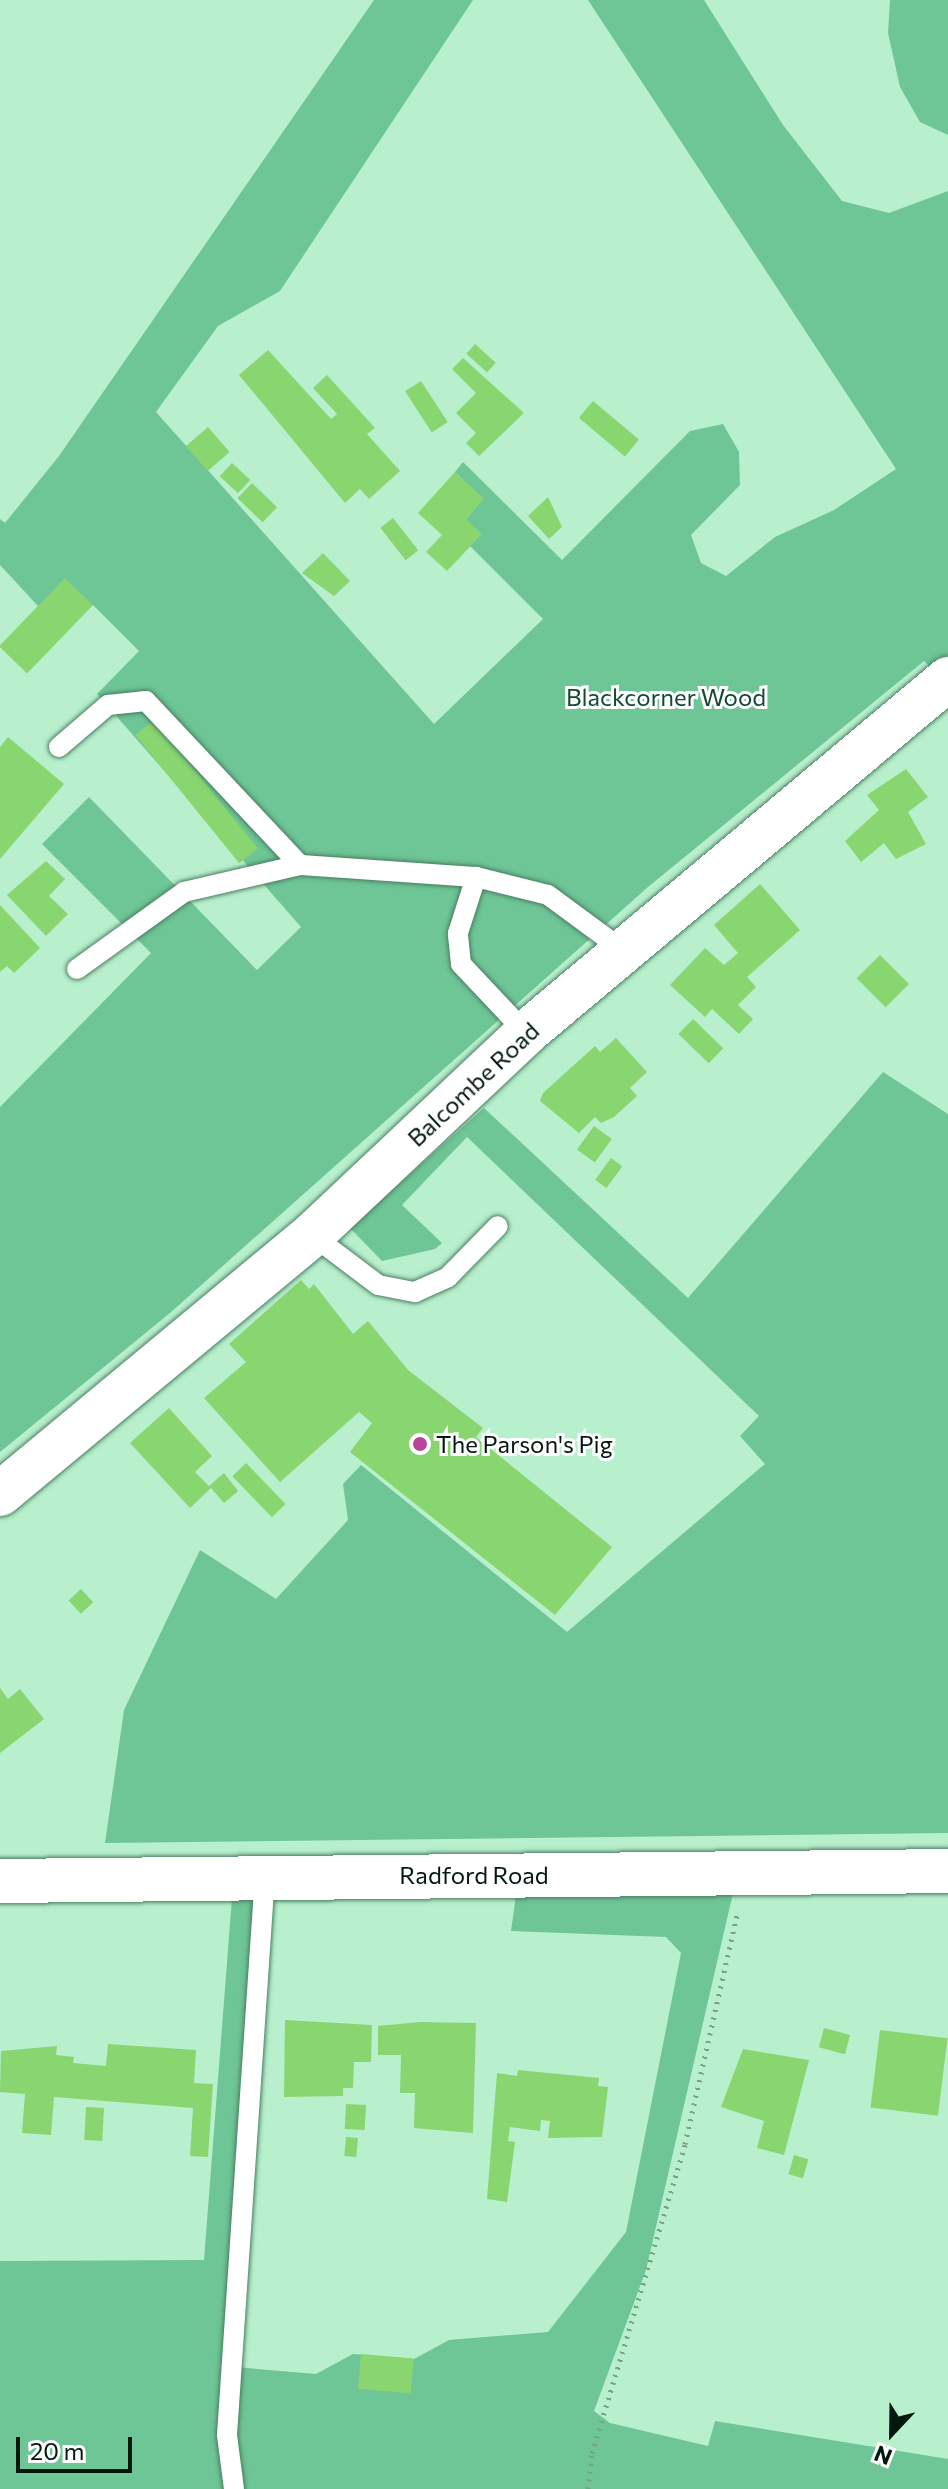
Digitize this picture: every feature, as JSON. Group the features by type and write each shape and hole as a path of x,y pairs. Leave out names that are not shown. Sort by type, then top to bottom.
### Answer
{"main road":[{"name":"Balcombe Road","path":"0,1494 312,1235 526,1033 948,679"},
{"name":"Radford Road","path":"0,1881 265,1875 746,1875 948,1871"}],"lane":[{"path":"59,747 108,705 146,701 300,865"},
{"path":"77,969 184,892 300,865 476,877 548,895 624,951"},
{"path":"476,877 458,933 461,964 526,1033"},
{"path":"312,1235 378,1285 415,1292 448,1277 498,1226"},
{"path":"234,2489 227,2435 265,1875"}],"path":[{"path":"588,2489 592,2453 685,2144 746,1875"}],"green space":[{"name":"Blackcorner Wood","path":"374,0 473,0 280,291 218,326 156,412 434,724 543,619 470,546 466,519 483,499 455,472 463,462 562,560 690,431 723,424 739,452 740,485 691,535 701,563 726,576 775,537 834,510 896,469 588,0 704,0 783,125 842,201 889,213 948,191 948,683 924,661 648,887 170,1313 0,1452 0,1107 151,953 42,844 89,797 257,970 301,927 97,694 139,651 93,605 38,606 0,565 0,519 5,523 59,456"},
{"path":"890,0 948,0 948,135 920,122 900,87 888,33"},
{"path":"883,1072 948,1114 948,1833 105,1843 124,1710 200,1550 276,1599 348,1520 343,1484 361,1465 567,1632 765,1464 740,1436 759,1416 467,1137 402,1205 442,1243 435,1249 382,1261 350,1228 484,1108 688,1298"},
{"path":"733,1893 646,2270 594,2411 610,2423 708,2446 715,2421 948,2459 948,2489 0,2489 0,2261 204,2260 232,1898 255,1898 223,2366 316,2374 353,2354 414,2359 449,2340 548,2332 626,2232 681,1953 666,1937 511,1931 516,1895"}],"building":[{"path":"475,344 496,363 487,372 466,354"},
{"path":"268,350 331,419 337,414 313,388 327,375 375,428 367,434 400,471 369,499 360,489 345,503 239,375"},
{"path":"463,358 524,413 479,456 466,443 476,433 456,413 476,393 452,369"},
{"path":"421,381 448,422 432,432 405,391"},
{"path":"593,401 639,440 625,456 579,418"},
{"path":"208,427 230,452 208,471 186,446"},
{"path":"232,463 250,480 238,493 220,476"},
{"path":"455,472 484,499 466,519 482,534 447,571 426,552 442,535 418,513"},
{"path":"252,483 277,507 263,522 237,498"},
{"path":"548,497 562,527 549,539 528,516"},
{"path":"393,518 418,550 406,560 380,528"},
{"path":"323,553 350,581 334,596 302,573"},
{"path":"65,578 93,605 27,673 0,645"},
{"path":"154,720 258,848 239,863 135,735"},
{"path":"8,737 64,784 0,859 0,747"},
{"path":"906,769 928,797 908,812 926,844 896,859 884,843 861,862 845,841 879,810 867,795"},
{"path":"46,861 65,879 49,896 68,914 46,936 7,895"},
{"path":"760,884 800,930 747,977 756,987 738,1005 753,1019 739,1034 712,1009 705,1017 670,985 705,948 724,965 738,953 714,925"},
{"path":"0,905 40,948 14,973 7,966 0,972"},
{"path":"880,955 909,984 886,1007 857,978"},
{"path":"693,1019 723,1048 709,1063 678,1034"},
{"path":"616,1038 647,1072 630,1088 637,1096 614,1117 601,1123 595,1117 579,1133 540,1101 543,1093 595,1046 600,1052"},
{"path":"594,1126 612,1139 595,1162 577,1149"},
{"path":"611,1158 622,1166 606,1188 595,1180"},
{"name":"The Parson's Pig","path":"301,1280 309,1289 314,1284 353,1334 368,1321 408,1370 483,1428 476,1437 612,1547 555,1615 350,1452 372,1423 359,1412 280,1482 204,1398 246,1362 229,1344"},
{"path":"169,1408 212,1456 195,1472 209,1486 224,1473 238,1491 224,1503 211,1488 190,1508 130,1443"},
{"path":"246,1463 286,1504 272,1517 232,1476"},
{"path":"81,1589 93,1602 81,1614 69,1601"},
{"path":"0,1688 8,1699 20,1689 44,1719 0,1753"},
{"path":"285,2020 372,2025 371,2062 354,2062 353,2088 343,2088 343,2096 284,2097"},
{"path":"420,2022 476,2023 473,2133 414,2128 415,2093 400,2093 401,2055 378,2055 378,2026"},
{"path":"824,2028 850,2035 845,2054 819,2047"},
{"path":"880,2030 947,2038 938,2116 870,2107"},
{"path":"108,2044 196,2050 194,2083 213,2084 208,2157 190,2156 193,2108 54,2097 51,2135 22,2133 25,2094 0,2092 1,2051 57,2046 56,2055 74,2057 73,2063 106,2066"},
{"path":"743,2049 809,2060 784,2155 757,2148 764,2121 721,2107"},
{"path":"518,2070 599,2078 598,2086 608,2087 602,2137 548,2138 550,2121 541,2120 540,2131 510,2127 508,2141 515,2142 507,2202 487,2199 497,2073 517,2076"},
{"path":"346,2104 366,2105 365,2130 345,2129"},
{"path":"86,2107 104,2108 102,2141 84,2140"},
{"path":"346,2137 358,2138 356,2157 344,2156"},
{"path":"794,2155 808,2159 803,2178 788,2174"},
{"path":"361,2354 414,2359 411,2393 358,2389"}],"place":[{"name":"The Parson's Pig","path":"420,1444"}]}
